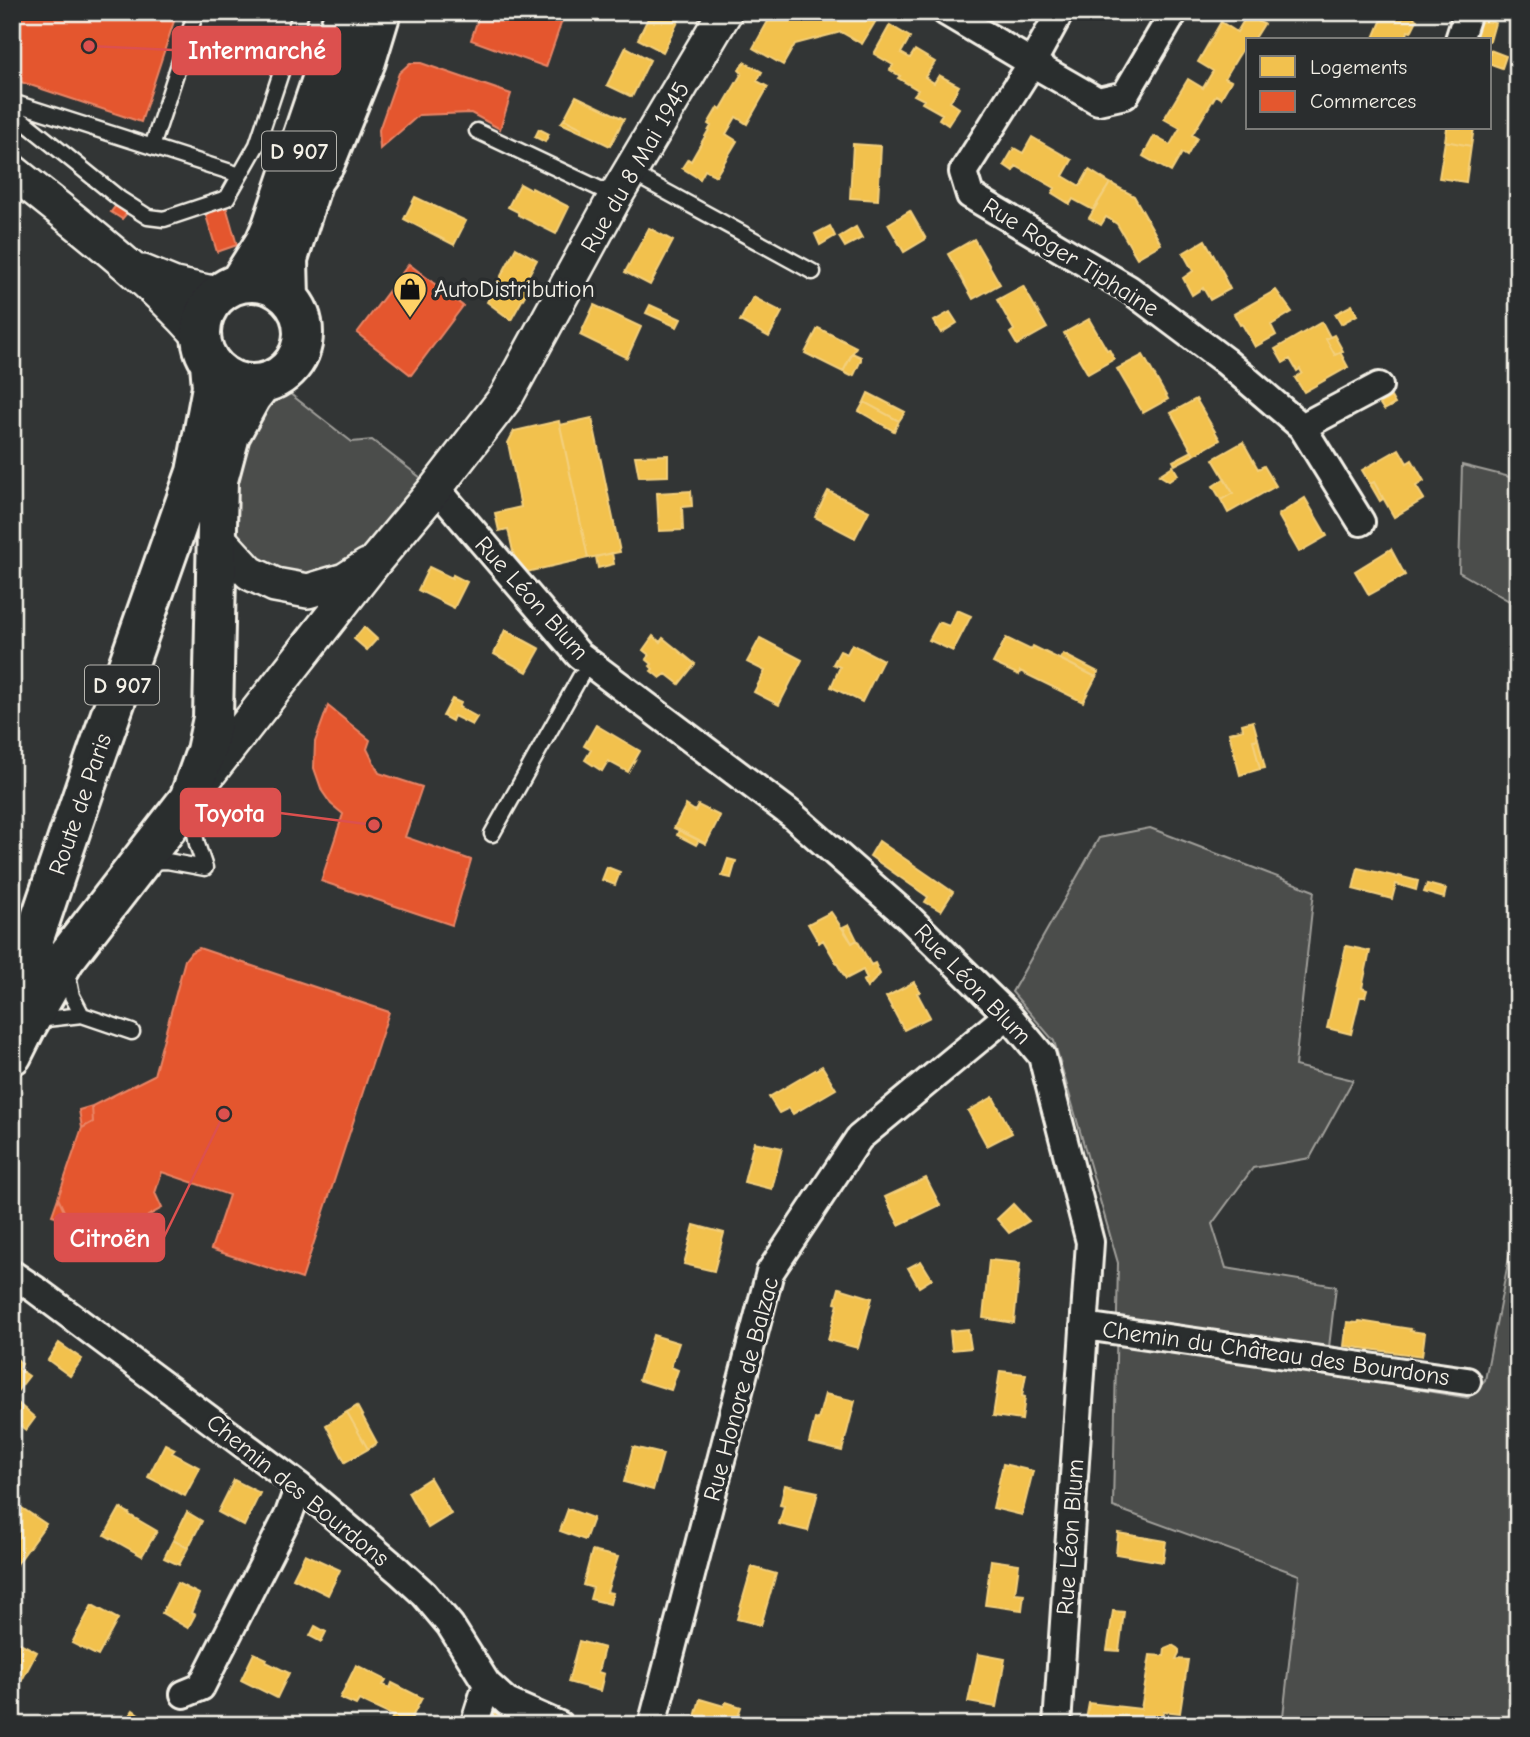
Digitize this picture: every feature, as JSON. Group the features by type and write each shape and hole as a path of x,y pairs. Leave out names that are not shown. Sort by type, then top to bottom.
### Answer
{"main road":[{"name":"D 907","path":"228,288 265,242 272,226 345,12"},
{"name":"D 907","path":"289,298 288,259 313,180 325,163 366,61 381,12"},
{"path":"253,281 279,289 289,298 299,312 303,329 301,346 294,361 282,374 262,383 233,381 220,373 205,350 202,321 208,306 228,288 253,281"},
{"name":"Route de Paris","path":"17,1028 86,785 196,472 212,387 205,350"},
{"path":"17,1028 65,959 189,799 206,751 213,718 218,480 230,435 262,383"}],"street":[{"name":"Rue du 8 Mai 1945","path":"375,561 436,488 506,397 623,184 725,12"},
{"path":"946,12 1098,101 1125,95 1174,12"},
{"name":"Rue Roger Tiphaine","path":"1060,12 1032,63 963,172 970,194 1129,289 1225,361 1302,427 1361,522"},
{"path":"1460,38 1468,12"},
{"path":"12,171 127,266 188,322 205,350"},
{"path":"127,266 174,285 228,288"},
{"path":"1302,427 1379,386"},
{"name":"Rue Léon Blum","path":"436,488 579,655 791,814 908,917 1008,1015 1042,1056 1090,1242 1057,1725"},
{"path":"217,537 250,573 275,585 308,591 345,580 375,561"},
{"path":"189,799 375,561"},
{"name":"Rue Honore de Balzac","path":"652,1725 770,1272 859,1138 1008,1015"},
{"name":"Chemin des Bourdons","path":"12,1274 299,1486 424,1594 450,1625 487,1684 507,1702 559,1725"},
{"name":"Chemin du Château des Bourdons","path":"1084,1326 1467,1381"},
{"path":"184,1694 201,1686 289,1514 299,1486"},
{"path":"474,1725 487,1684"}],"lane":[{"path":"152,147 196,12"},
{"path":"12,112 120,199 148,217 164,219 227,198 257,145 301,12"},
{"path":"12,102 240,175"},
{"path":"477,131 623,184 813,272"},
{"path":"492,834 580,677"},
{"path":"141,862 167,862 205,868 195,837 189,799"},
{"path":"65,959 72,996 82,1015"},
{"path":"17,1028 46,1019 82,1015 132,1032"}],"shaded area":[{"path":"278,392 289,393 352,442 372,440 421,478 368,548 315,580 272,573 232,534 224,493 244,424"},
{"path":"1462,465 1518,479 1518,606 1459,572"},
{"path":"1150,828 1314,891 1295,1066 1353,1080 1310,1158 1253,1168 1212,1224 1226,1268 1336,1286 1326,1374 1468,1398 1485,1380 1518,1212 1518,1725 1282,1725 1299,1575 1113,1507 1118,1263 1054,1041 1012,992 1099,838"}],"building: Logements":[{"path":"651,12 682,14 663,52 638,39"},
{"path":"1243,12 1264,12 1259,22 1264,24 1255,38 1246,38 1246,44 1225,78 1231,81 1221,98 1216,95 1192,135 1197,138 1187,156 1182,153 1171,172 1143,156 1154,136 1170,145 1180,128 1164,119 1188,79 1203,88 1213,71 1198,62 1221,22 1237,32 1247,15"},
{"path":"1385,12 1417,12 1414,18 1417,20 1411,32 1408,31 1408,38 1374,38"},
{"path":"772,14 880,14 862,44 841,32 795,44 783,65 753,48"},
{"path":"1478,16 1495,23 1491,38 1472,38"},
{"path":"890,25 910,37 901,53 910,58 915,50 935,62 925,77 934,83 939,75 959,86 950,102 959,108 948,125 939,119 942,114 922,103 924,100 914,95 918,90 890,70 893,65 874,54"},
{"path":"626,47 650,60 632,97 607,85"},
{"path":"1492,51 1506,56 1502,68 1492,64"},
{"path":"744,62 762,72 757,81 768,87 747,124 736,117 726,134 737,141 716,176 705,170 700,179 682,168 688,159 691,161 711,126 708,124 718,107 721,109 742,73 739,70"},
{"path":"576,96 624,119 610,146 581,132 582,128 564,119"},
{"path":"564,119 582,128 581,132 561,123"},
{"path":"539,129 549,134 545,142 535,137"},
{"path":"1447,130 1474,130 1471,146 1445,141"},
{"path":"1032,137 1072,160 1063,176 1080,186 1089,170 1110,183 1093,210 1073,199 1070,204 1052,193 1055,188 1016,166 1013,171 1004,165 1014,148 1023,153"},
{"path":"1445,141 1471,146 1466,182 1439,178"},
{"path":"853,144 881,146 878,200 850,198"},
{"path":"1110,183 1134,196 1161,244 1137,258 1117,224 1106,217 1101,225 1089,218"},
{"path":"520,184 569,207 556,234 508,207"},
{"path":"415,197 466,221 454,245 404,219"},
{"path":"910,211 926,239 904,252 888,224"},
{"path":"830,226 835,236 820,245 815,234"},
{"path":"856,227 862,238 845,247 839,237"},
{"path":"649,228 673,241 650,285 625,272"},
{"path":"974,239 1000,284 973,299 948,254"},
{"path":"1205,240 1230,289 1210,300 1203,288 1192,295 1183,278 1193,271 1183,253"},
{"path":"516,248 537,260 527,278 533,281 511,320 487,302"},
{"path":"1023,286 1047,328 1017,345 1010,333 1014,330 997,300"},
{"path":"1276,290 1292,312 1271,325 1276,335 1255,347 1234,314"},
{"path":"753,297 782,312 769,337 740,321"},
{"path":"594,305 641,327 627,358 580,335"},
{"path":"650,305 681,319 677,327 646,313"},
{"path":"1352,305 1357,315 1341,324 1335,314"},
{"path":"950,312 957,323 941,333 934,321"},
{"path":"1089,319 1114,359 1088,374 1064,333"},
{"path":"1322,322 1330,337 1326,339 1335,355 1340,352 1348,367 1304,392 1295,378 1302,373 1300,369 1297,371 1290,359 1283,363 1275,349"},
{"path":"818,328 856,347 843,372 805,353"},
{"path":"1334,335 1343,351 1335,355 1326,339"},
{"path":"852,353 861,357 861,360 851,376 843,372"},
{"path":"1143,355 1168,399 1143,413 1117,369"},
{"path":"868,393 905,412 899,421 864,402"},
{"path":"1391,397 1395,404 1384,410 1380,404"},
{"path":"1196,399 1220,440 1194,455 1171,413"},
{"path":"864,402 899,421 894,431 859,411"},
{"path":"592,418 620,552 588,558 560,425"},
{"path":"559,421 588,558 527,572 514,556 508,529 499,531 495,513 521,507 508,443 514,431"},
{"path":"1243,442 1258,469 1264,466 1276,486 1228,513 1221,500 1233,493 1213,459"},
{"path":"1399,449 1407,463 1412,460 1424,481 1416,486 1424,499 1394,517 1374,482 1370,484 1362,470"},
{"path":"1192,451 1194,455 1175,465 1173,461"},
{"path":"668,455 668,476 639,477 635,456"},
{"path":"1173,466 1178,475 1169,481 1159,475"},
{"path":"1224,479 1233,493 1221,500 1213,486"},
{"path":"1374,482 1383,499 1380,501 1370,484"},
{"path":"691,491 692,506 682,507 683,530 659,531 657,493"},
{"path":"828,491 869,511 855,538 815,517"},
{"path":"1305,498 1327,536 1299,552 1278,515"},
{"path":"1391,549 1405,575 1369,595 1355,571"},
{"path":"612,553 614,564 598,568 596,557"},
{"path":"429,567 467,582 454,608 418,590"},
{"path":"957,610 971,616 953,651 929,640 939,622 949,626"},
{"path":"364,627 377,639 367,650 354,639"},
{"path":"505,630 540,649 527,672 494,654"},
{"path":"653,636 660,642 663,638 695,664 679,684 666,674 660,678 651,671 652,664 646,659 649,655 643,650"},
{"path":"760,638 802,660 779,705 754,692 765,671 747,662"},
{"path":"1006,638 1031,650 1033,646 1096,677 1083,702 1020,671 1019,675 993,663"},
{"path":"852,644 883,660 862,702 831,687 840,667 833,664 840,651 847,654"},
{"path":"1063,654 1098,672 1096,677 1060,659"},
{"path":"452,699 461,703 459,707 477,717 472,725 454,716 452,721 443,716"},
{"path":"1253,721 1258,739 1253,740 1260,769 1240,775 1229,733 1243,729 1242,724"},
{"path":"596,725 640,751 628,772 608,761 602,771 585,760 591,750 584,746"},
{"path":"1258,739 1265,768 1260,769 1253,740"},
{"path":"686,805 695,811 698,805 720,816 706,844 674,828"},
{"path":"679,830 699,840 696,845 677,835"},
{"path":"879,841 953,892 941,911 925,902 928,897 870,856"},
{"path":"728,859 736,861 731,878 722,876"},
{"path":"607,867 620,872 615,885 602,880"},
{"path":"1358,868 1418,881 1416,890 1396,884 1392,899 1353,889"},
{"path":"1427,884 1446,889 1444,898 1424,892"},
{"path":"831,912 852,943 857,940 871,965 875,963 880,974 867,988 863,981 867,979 863,970 846,979 823,940 819,943 808,924"},
{"path":"849,924 857,940 852,943 843,927"},
{"path":"1346,946 1370,951 1362,988 1367,990 1365,997 1360,997 1351,1034 1327,1028"},
{"path":"914,982 930,1017 904,1030 886,997"},
{"path":"822,1066 836,1089 793,1114 789,1108 779,1113 769,1097"},
{"path":"993,1097 1012,1133 987,1146 968,1111"},
{"path":"754,1142 782,1148 772,1189 744,1182"},
{"path":"926,1178 940,1205 899,1225 885,1197"},
{"path":"1013,1204 1029,1221 1009,1233 997,1219"},
{"path":"694,1225 724,1233 714,1271 684,1264"},
{"path":"989,1260 1020,1263 1014,1323 983,1318"},
{"path":"921,1261 932,1279 919,1287 908,1268"},
{"path":"839,1288 872,1298 858,1348 828,1340 838,1304 835,1303"},
{"path":"1359,1321 1425,1333 1422,1356 1344,1346 1347,1322"},
{"path":"968,1329 971,1348 952,1350 950,1331"},
{"path":"653,1335 679,1343 671,1367 678,1370 671,1390 639,1380"},
{"path":"59,1343 82,1359 70,1376 48,1360"},
{"path":"16,1358 22,1364 19,1369 29,1376 12,1398 12,1363"},
{"path":"1000,1371 1026,1374 1022,1420 993,1416"},
{"path":"825,1394 855,1401 842,1451 809,1443"},
{"path":"12,1398 35,1418 26,1430 12,1420"},
{"path":"357,1406 377,1443 368,1449 347,1412"},
{"path":"347,1412 368,1449 345,1462 326,1425"},
{"path":"165,1444 175,1449 172,1453 200,1468 185,1496 148,1477"},
{"path":"633,1447 663,1454 653,1490 624,1482"},
{"path":"1003,1464 1033,1471 1022,1515 993,1508"},
{"path":"430,1478 451,1514 428,1528 408,1492"},
{"path":"234,1480 260,1493 244,1526 218,1512"},
{"path":"785,1485 818,1492 808,1531 779,1524 784,1506 780,1505"},
{"path":"22,1508 46,1524 12,1571 12,1521"},
{"path":"120,1508 157,1531 142,1556 105,1535"},
{"path":"568,1509 593,1518 585,1540 560,1531"},
{"path":"187,1512 202,1521 188,1548 173,1540"},
{"path":"1118,1533 1166,1541 1163,1562 1116,1554"},
{"path":"173,1540 188,1548 179,1565 164,1558"},
{"path":"592,1551 618,1557 607,1592 613,1593 610,1604 590,1599 593,1588 583,1585"},
{"path":"305,1554 340,1570 328,1595 293,1578"},
{"path":"991,1560 1019,1564 1015,1593 1024,1594 1022,1610 985,1605"},
{"path":"752,1567 776,1574 761,1625 737,1619"},
{"path":"177,1583 199,1594 191,1613 195,1615 188,1628 162,1613"},
{"path":"92,1605 118,1619 98,1656 72,1643"},
{"path":"1113,1611 1124,1612 1119,1651 1107,1650"},
{"path":"315,1626 326,1632 321,1642 310,1636"},
{"path":"16,1641 37,1652 21,1682 12,1678 12,1649"},
{"path":"579,1641 604,1648 598,1672 604,1674 600,1691 568,1682"},
{"path":"1172,1645 1179,1650 1176,1659 1188,1660 1180,1713 1163,1711 1161,1725 1085,1725 1089,1703 1141,1709 1150,1655 1164,1656 1165,1648"},
{"path":"254,1653 289,1673 277,1698 241,1680"},
{"path":"978,1654 1005,1659 996,1707 968,1702"},
{"path":"356,1665 386,1680 383,1685 390,1688 392,1683 422,1698 408,1725 395,1725 390,1722 393,1716 359,1700 356,1705 340,1698"},
{"path":"700,1699 724,1706 726,1702 741,1707 735,1725 693,1724"},
{"path":"133,1710 154,1725 123,1725"},
{"path":"486,1710 506,1717 503,1725 481,1725"}],"building: Commerces":[{"path":"12,12 177,12 141,122 12,79"},
{"path":"489,12 565,12 546,67 471,40 479,16 487,19"},
{"path":"410,63 421,63 511,94 500,129 471,113 419,115 380,149 379,130 399,73"},
{"path":"222,192 237,245 217,252 201,199"},
{"path":"117,204 128,212 122,219 111,212"},
{"name":"AutoDistribution","path":"409,264 463,306 411,375 357,333"},
{"path":"328,706 370,740 367,749 379,773 422,787 405,837 471,860 452,925 321,881 343,814 331,804 322,791 314,768 315,742"},
{"path":"199,948 389,1012 302,1279 211,1249 229,1195 162,1172 155,1193 162,1208 148,1216 152,1224 150,1230 134,1238 129,1237 124,1228 97,1242 84,1218 74,1222 68,1220 58,1198 82,1128 93,1122 92,1106 154,1075 185,960 191,952"},
{"path":"92,1106 93,1122 82,1128 79,1110"},
{"path":"58,1198 68,1220 52,1215"}],"place":[{"name":"Intermarché","path":"89,46"},
{"name":"AutoDistribution","path":"410,319"},
{"name":"Toyota","path":"374,825"},
{"name":"Citroën","path":"224,1114"}]}
